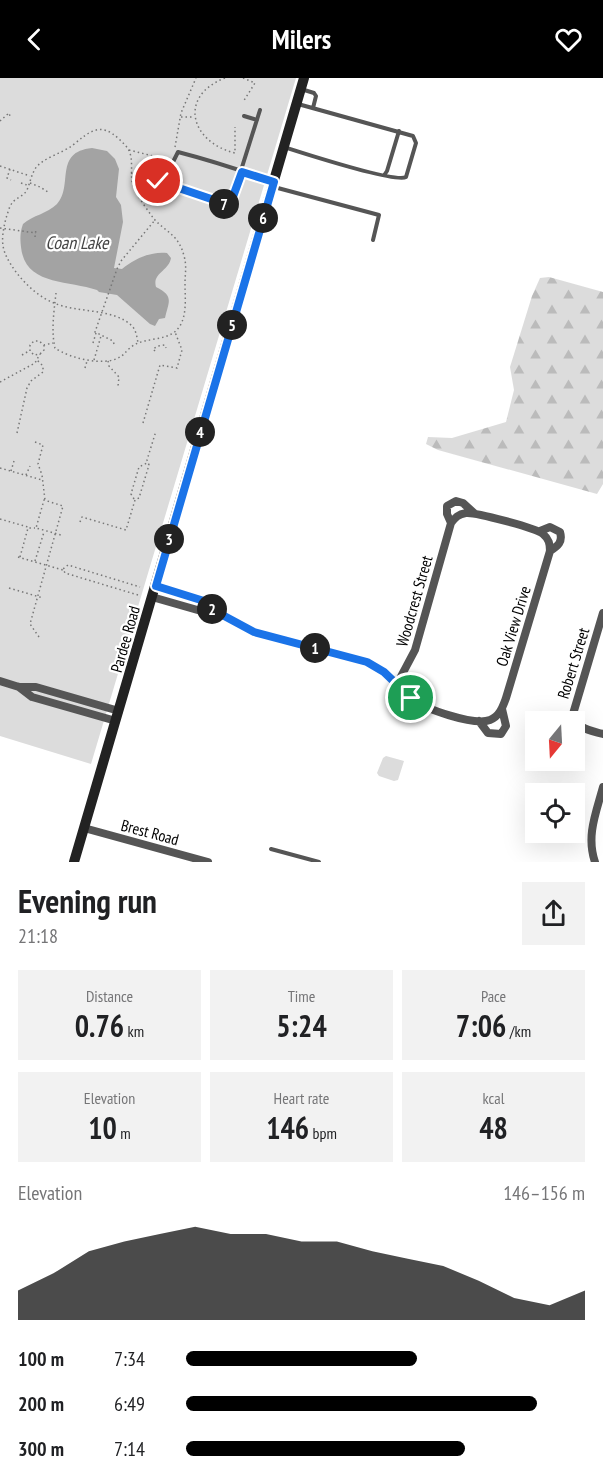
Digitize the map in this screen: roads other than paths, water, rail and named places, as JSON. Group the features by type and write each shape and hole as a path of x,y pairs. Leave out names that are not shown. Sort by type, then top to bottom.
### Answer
{"main road":[{"name":"Pardee Road","path":"74,862 302,83"}],"street":[{"name":"Woodcrest Street","path":"397,684 415,650 451,524 447,506 456,501 463,503 474,513 540,531 548,539"},
{"path":"451,524 461,514 474,513"},
{"name":"Woodcrest Street","path":"540,531 550,527 560,532"},
{"name":"Oak View Drive","path":"550,551 559,544 560,532"},
{"name":"Oak View Drive","path":"154,592 201,611 215,611 254,632 367,662 384,672 411,698 428,709 479,721 488,733 501,734 506,726 502,709 550,551 548,539"},
{"name":"Robert Street","path":"573,711 603,613"},
{"path":"0,681 20,687 32,697 118,716"},
{"path":"479,721 489,721 497,717 502,709"},
{"path":"585,728 603,734"},
{"path":"596,862 592,852 591,832 603,787"},
{"name":"Brest Road","path":"84,828 176,858 208,862"}],"lane":[{"path":"302,83 316,96 313,108"},
{"path":"284,147 384,175 406,177 416,140 413,136 296,104"},
{"path":"260,110 242,172 231,202 226,204 167,185 172,164 178,152 242,172 273,184 379,215 372,240"},
{"path":"244,116 257,120"},
{"path":"384,175 399,131"},
{"path":"271,849 319,862"}],"water":[{"name":"Coan Lake","path":"92,148 107,151 115,159 119,169 116,197 121,205 123,222 114,268 122,269 137,259 155,253 167,253 171,258 155,282 156,287 168,296 169,303 165,318 159,319 155,326 117,295 39,275 30,269 24,260 20,241 23,224 57,204 62,197 66,171 72,156"}]}
